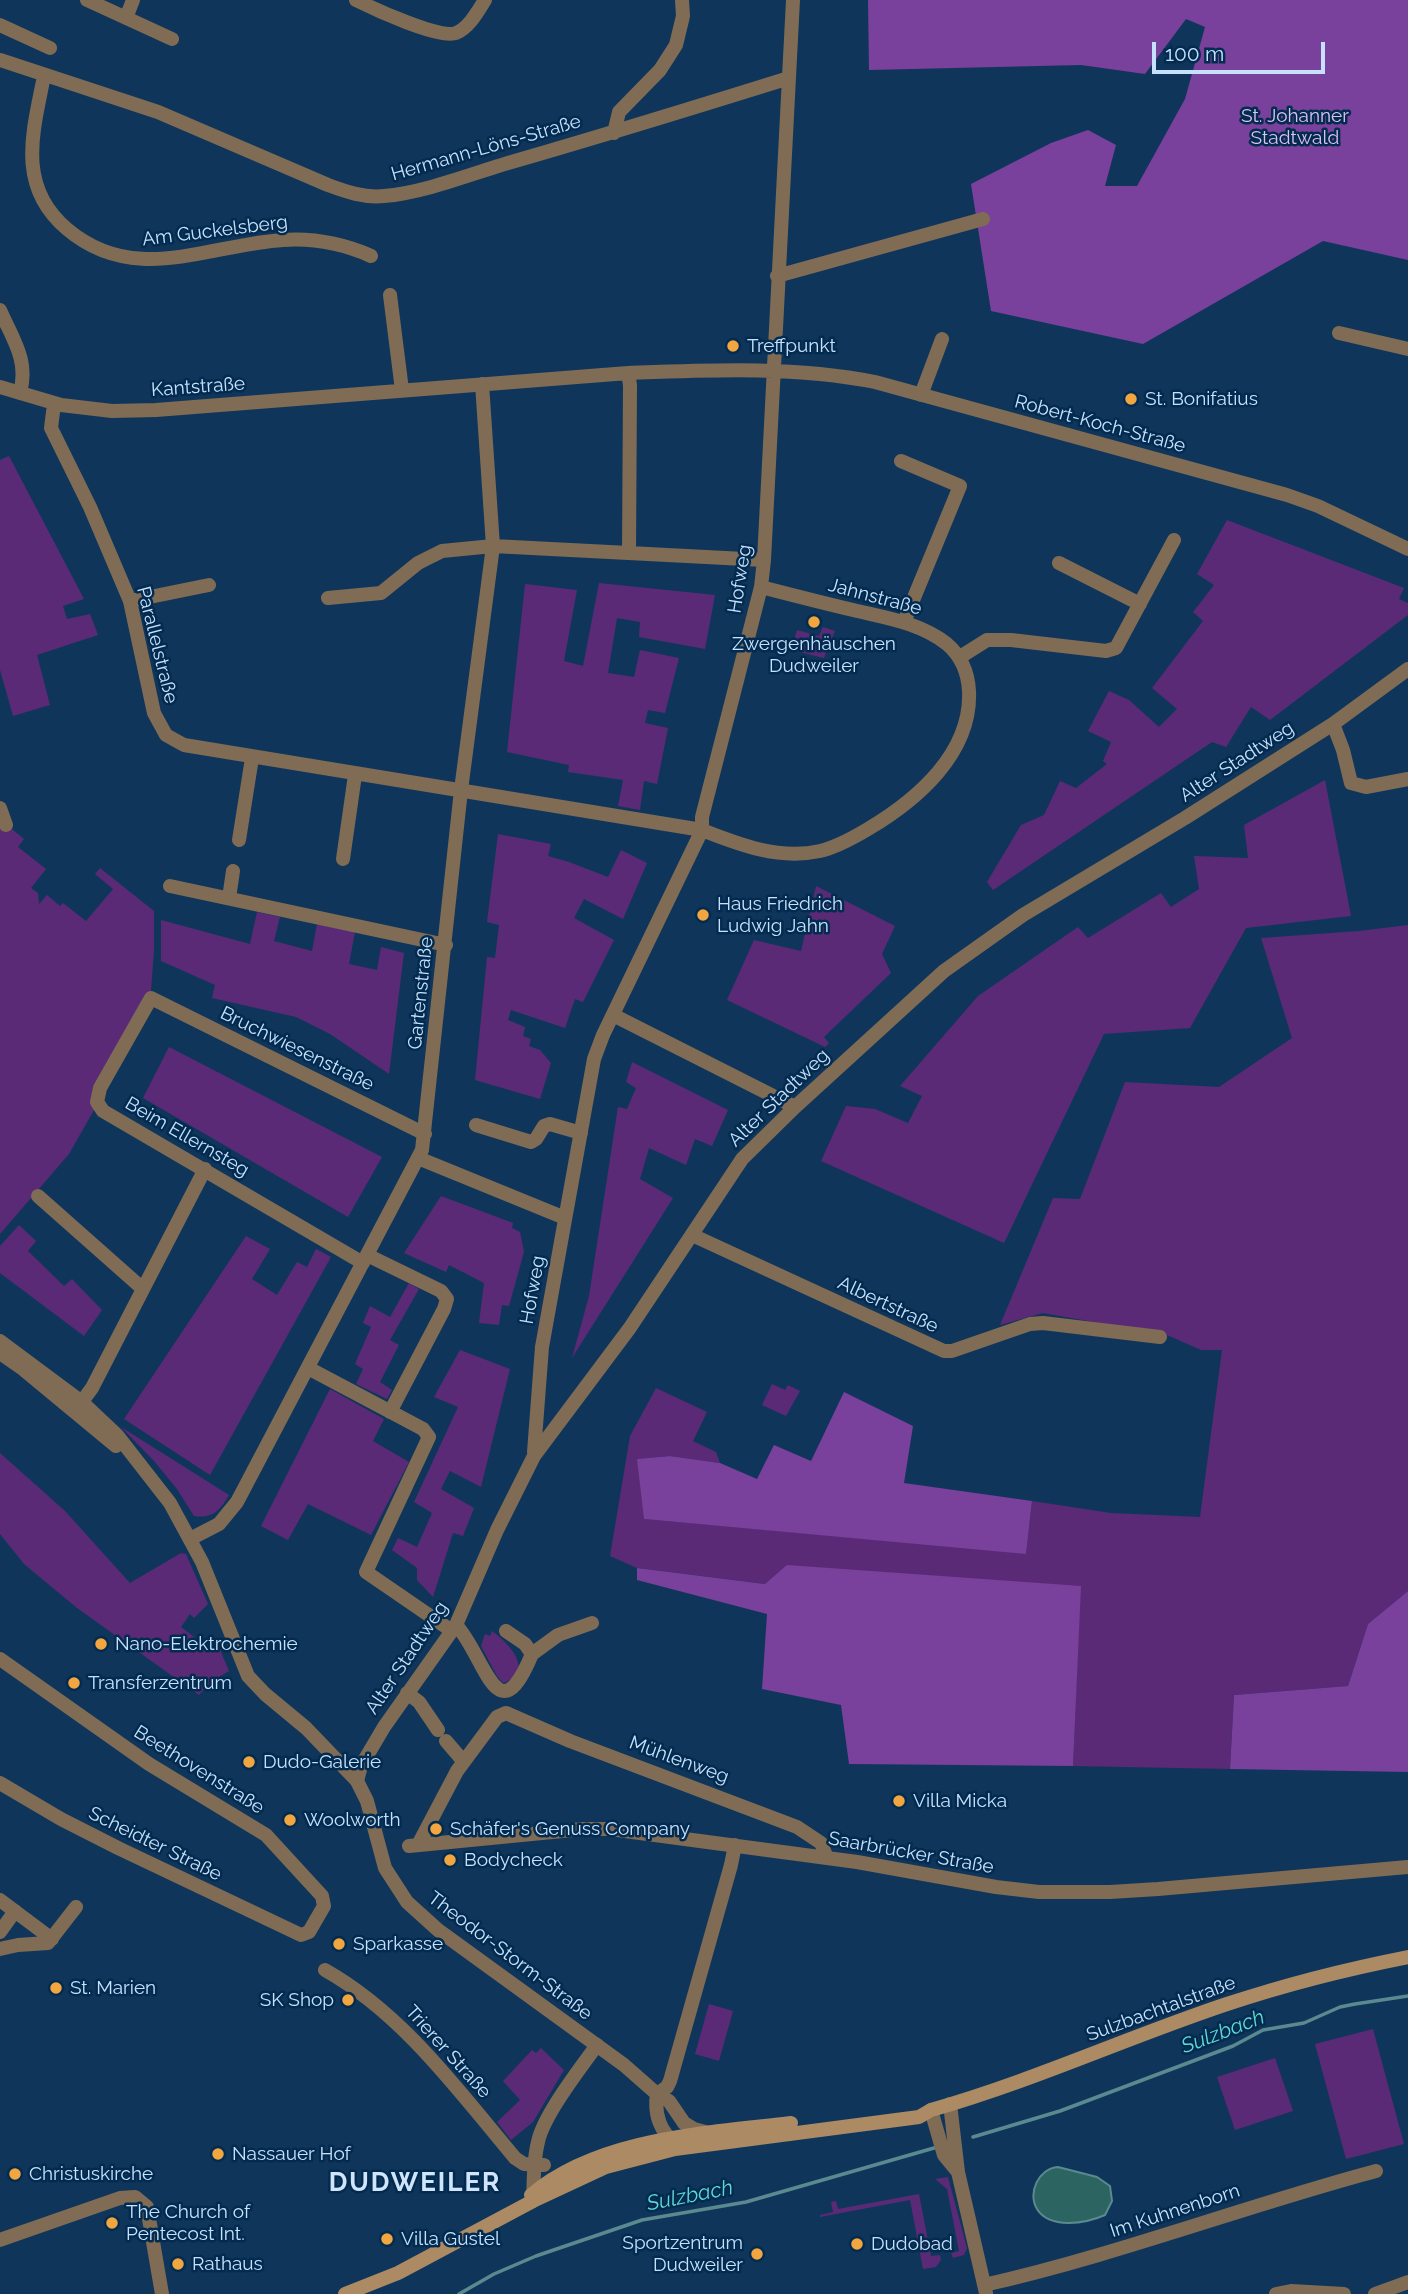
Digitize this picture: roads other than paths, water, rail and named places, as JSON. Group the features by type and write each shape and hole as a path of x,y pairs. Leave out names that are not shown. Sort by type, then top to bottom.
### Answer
{"main road":[{"name":"Sulzbachtalstraße","path":"670,2139 950,2104 1032,2078 1251,1997 1356,1967 1408,1957"},
{"name":"Sulzbachtalstraße","path":"345,2294 398,2273 513,2212 533,2197 573,2175 606,2168 649,2150 919,2117 924,2108"}],"street":[{"path":"87,0 172,39"},
{"path":"126,18 133,0"},
{"path":"356,0 379,12 430,30 451,34 467,25 485,0"},
{"path":"614,133 619,112 660,70 676,45 684,16 682,0"},
{"name":"Hofweg","path":"534,1456 542,1347 594,1059 702,830 702,817 761,587 772,426 772,371 793,0"},
{"path":"0,25 50,48"},
{"name":"Hermann-Löns-Straße","path":"0,60 158,111 328,185 351,194 369,197 397,195 614,133 789,78"},
{"name":"Am Guckelsberg","path":"44,76 32,138 34,180 45,205 54,217 89,245 118,257 144,261 268,242 312,240 355,249 371,256"},
{"path":"777,276 983,219"},
{"path":"390,295 402,390"},
{"path":"0,310 24,366 20,393"},
{"path":"1339,334 1408,349"},
{"path":"921,395 942,339"},
{"name":"Kantstraße","path":"0,387 54,404 112,411 156,410 628,373 772,371"},
{"name":"Robert-Koch-Straße","path":"772,371 846,376 1294,498 1327,510 1408,549"},
{"path":"628,373 629,553"},
{"name":"Gartenstraße","path":"190,1539 219,1524 233,1509 418,1158 425,1133 461,790 493,546 482,384"},
{"name":"Parallelstraße","path":"54,404 51,428 90,507 130,601 153,710 166,735 184,745 252,758 702,830"},
{"path":"901,461 960,486 904,622"},
{"path":"702,830 751,848 799,854 823,851 850,840 897,812 932,779 957,744 970,702 969,684 960,657 987,640 1011,640 1106,651 1116,648 1174,540"},
{"path":"328,598 382,593 418,563 442,551 493,546 764,560"},
{"path":"1059,564 1140,604"},
{"path":"130,601 209,585"},
{"name":"Jahnstraße","path":"761,587 904,622 929,631 960,657"},
{"name":"Alter Stadtweg","path":"357,1781 367,1755 454,1628 497,1530 534,1456 621,1340 742,1159 944,971 1023,915 1185,818 1333,724 1408,669"},
{"path":"1333,724 1351,783 1366,787 1408,779"},
{"path":"239,840 252,758"},
{"path":"343,859 355,775"},
{"path":"0,807 6,825"},
{"path":"229,898 233,871"},
{"path":"170,886 446,945"},
{"name":"Bruchwiesenstraße","path":"152,998 425,1133"},
{"name":"Beim Ellernsteg","path":"152,998 100,1088 97,1102 103,1111 365,1259 441,1291 447,1299 390,1412"},
{"path":"613,1015 796,1107"},
{"path":"475,1125 531,1142 536,1139 544,1125 550,1124 581,1133"},
{"path":"418,1158 565,1217"},
{"path":"78,1406 92,1388 205,1169"},
{"path":"38,1196 143,1289"},
{"name":"Albertstraße","path":"692,1235 944,1351 952,1351 1030,1324 1043,1323 1160,1337"},
{"name":"Theodor-Storm-Straße","path":"0,1341 78,1406"},
{"name":"Theodor-Storm-Straße","path":"0,1353 117,1435 170,1503 190,1539 248,1676 306,1728 357,1781 367,1801 385,1868 407,1902 438,1930 597,2045 669,2101 684,2123 709,2133"},
{"path":"307,1368 423,1429 429,1437 366,1572 465,1635 490,1683 496,1689 509,1690 516,1685 532,1654 558,1635 592,1623"},
{"path":"506,1631 525,1644 532,1654"},
{"name":"Beethovenstraße","path":"0,1659 149,1764 252,1825 283,1852 324,1900 324,1906 309,1932 305,1935 297,1933"},
{"path":"407,1693 419,1702 464,1762"},
{"name":"Mühlenweg","path":"464,1762 497,1717 506,1713 570,1741 797,1827 821,1843 827,1858"},
{"name":"Saarbrücker Straße","path":"464,1762 429,1825 414,1845 583,1829 639,1832 827,1858 996,1887 1066,1892 1158,1889 1408,1867"},
{"name":"Scheidter Straße","path":"0,1783 61,1819 118,1848 297,1933"},
{"path":"685,2147 670,2139 659,2122 657,2094 667,2087 670,2081 735,1845"},
{"path":"0,1900 52,1938"},
{"path":"0,1949 48,1943 76,1907"},
{"path":"0,1932 15,1911"},
{"name":"Trierer Straße","path":"325,1970 364,1993 387,2014 444,2074 515,2158 524,2164 538,2160 573,2175"},
{"path":"533,2197 538,2141 545,2124 597,2045"},
{"path":"950,2104 958,2172 985,2290"},
{"path":"924,2108 944,2155 958,2172"},
{"path":"649,2150 670,2139 679,2115"},
{"path":"649,2150 659,2122"},
{"name":"Im Kuhnenborn","path":"985,2290 1287,2195 1376,2171"},
{"path":"0,2240 120,2198 135,2197 147,2207 162,2294"},
{"path":"1375,2294 1408,2282"},
{"path":"1276,2294 1291,2291 1344,2294"}],"waterway":[{"name":"Sulzbach","path":"973,2137 1060,2111 1233,2046 1263,2030 1304,2023 1340,2007 1408,1996"},
{"name":"Sulzbach","path":"459,2294 494,2274 536,2256 642,2220 746,2202 934,2148"}],"place":[{"name":"Treffpunkt","path":"733,346"},
{"name":"St. Bonifatius","path":"1131,399"},
{"name":"Zwergenhäuschen Dudweiler","path":"814,622"},
{"name":"Haus Friedrich Ludwig Jahn","path":"703,915"},
{"name":"Nano-Elektrochemie","path":"101,1644"},
{"name":"Transferzentrum","path":"74,1683"},
{"name":"Dudo-Galerie","path":"249,1762"},
{"name":"Villa Micka","path":"899,1801"},
{"name":"Woolworth","path":"290,1820"},
{"name":"Schäfer's Genuss Company","path":"436,1829"},
{"name":"Bodycheck","path":"450,1860"},
{"name":"Sparkasse","path":"339,1944"},
{"name":"St. Marien","path":"56,1988"},
{"name":"SK Shop","path":"348,2000"},
{"name":"Nassauer Hof","path":"218,2154"},
{"name":"Christuskirche","path":"15,2174"},
{"name":"The Church of Pentecost Int.","path":"112,2223"},
{"name":"Villa Gustel","path":"387,2239"},
{"name":"Dudobad","path":"857,2244"},
{"name":"Sportzentrum Dudweiler","path":"757,2254"},
{"name":"Rathaus","path":"178,2264"}],"district":[{"name":"DUDWEILER","path":"415,2183"}],"park label":[{"name":"St. Johanner Stadtwald","path":"1295,127"}]}
